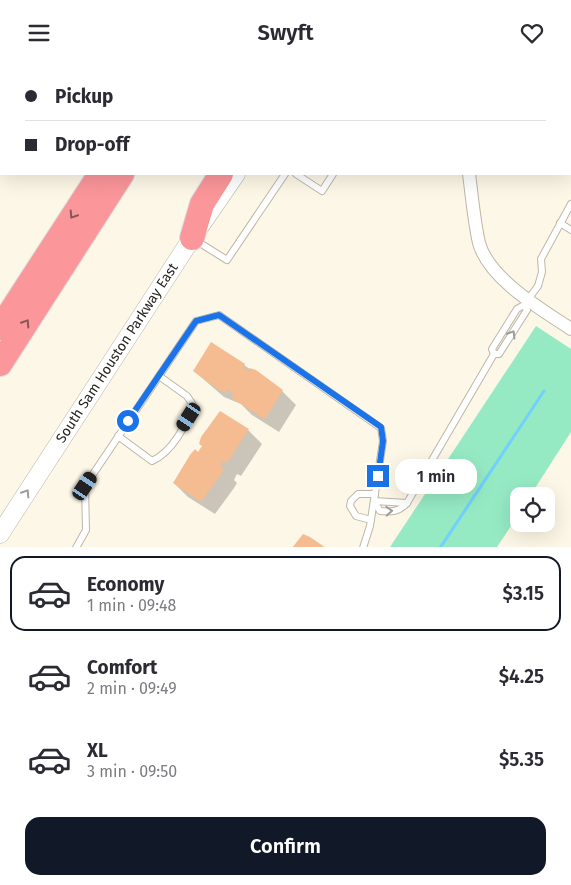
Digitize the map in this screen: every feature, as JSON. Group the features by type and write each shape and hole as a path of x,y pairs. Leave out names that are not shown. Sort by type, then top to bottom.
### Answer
{"highway":[{"path":"0,328 99,175"},
{"path":"0,364 121,175"},
{"path":"192,237 202,204 220,175"}],"main road":[{"name":"South Sam Houston Parkway East","path":"0,535 192,237 235,175"}],"street":[{"path":"469,175 480,244 493,269 526,302 571,329"}],"lane":[{"path":"192,237 227,260 284,175"},
{"path":"298,175 322,191 332,175"},
{"path":"374,501 380,511 391,512 401,510 407,503 494,354 500,354 527,310 526,302 538,286 542,272 541,259 571,205"},
{"path":"560,223 571,230"},
{"path":"76,547 86,530 85,486 196,321 219,315 381,427 383,441 371,520 363,547"},
{"path":"118,436 152,461 164,455 189,417 193,405 188,395 159,376"},
{"path":"371,520 356,516 350,506 351,501 358,494 375,494"}],"green space":[{"path":"536,326 571,349 571,432 536,487 510,487 510,528 497,547 390,547"}],"building":[{"path":"211,342 245,364 243,368 248,371 250,368 256,370 283,390 265,419 231,397 233,393 228,389 226,393 219,390 193,371"},
{"path":"220,411 249,429 227,463 223,461 220,466 224,468 221,474 201,502 173,483 190,455 195,449 198,452 202,446 199,444 201,437"},
{"path":"303,534 325,547 293,547"}],"waterway":[{"path":"441,547 544,391"}],"route":[{"path":"128,421 196,321 219,315 381,427 383,441 378,476"}]}
